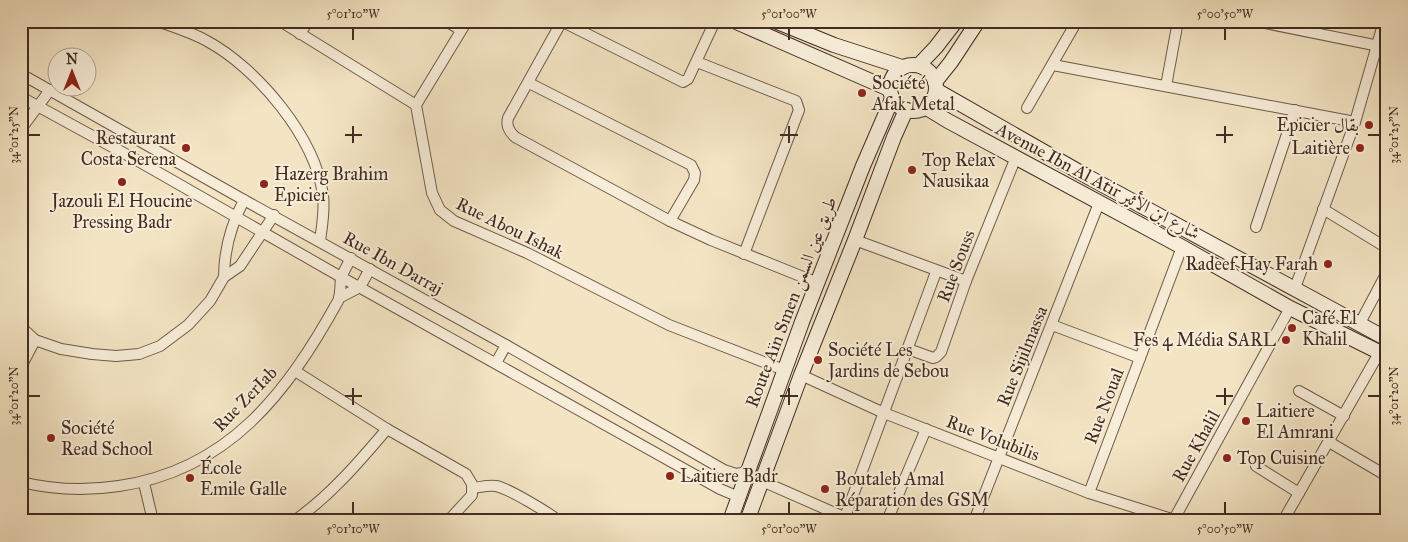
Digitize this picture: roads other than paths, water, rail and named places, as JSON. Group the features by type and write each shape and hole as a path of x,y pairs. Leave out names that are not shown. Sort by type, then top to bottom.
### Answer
{"street":[{"path":"157,21 190,33 229,55 263,86 286,112 309,153 323,195 320,241"},
{"path":"280,21 416,106 464,26 446,21"},
{"path":"300,34 308,21"},
{"path":"715,21 688,79 680,82 562,21 508,118 507,122 510,132 515,137 670,221 744,254 818,283"},
{"path":"734,21 891,94 899,106 906,110 915,111 925,107 932,100 935,86 978,21"},
{"path":"775,21 804,27 902,67"},
{"path":"919,65 956,21"},
{"path":"1027,108 1077,21"},
{"path":"1166,86 1178,21"},
{"path":"1255,21 1378,46"},
{"path":"1295,288 1356,122 1384,21"},
{"path":"697,62 796,101 798,104 799,110 744,254"},
{"path":"891,94 893,76 902,67 909,65 919,65 930,72 935,86"},
{"path":"1053,65 1356,122"},
{"name":"Rue Ibn Darraj","path":"23,78 48,89"},
{"path":"529,83 691,165 695,172 694,180 670,221"},
{"name":"Avenue Ibn Al Atir شارع ابن الأثير","path":"935,86 1090,178 1387,339"},
{"path":"21,129 48,93"},
{"name":"Route Aïn Smen طريق عين السمن","path":"730,521 784,370 891,94"},
{"path":"21,97 140,162 720,489 739,497"},
{"name":"Rue Ibn Darraj","path":"64,98 244,200 506,344 724,470 736,474 749,471"},
{"name":"Rue Abou Ishak","path":"416,106 432,193 437,205 447,217 527,253 669,325 784,370"},
{"name":"Avenue Ibn Al Atir شارع ابن الأثير","path":"925,107 1099,203 1182,246 1290,308 1383,355"},
{"name":"Route Aïn Smen طريق عين السمن","path":"748,521 801,375 894,136 906,110"},
{"path":"1256,227 1295,110"},
{"name":"Rue Souss","path":"908,349 933,358 939,355 966,281 1016,158"},
{"path":"224,277 224,264 235,217 244,200"},
{"name":"Rue Sijilmassa","path":"974,521 1099,203"},
{"path":"1323,210 1387,248"},
{"path":"21,327 35,340 61,349 92,354 116,356 139,354 160,346 188,325 210,301 224,277 240,266 274,216"},
{"path":"855,240 936,272 966,281"},
{"name":"Rue Noual","path":"1089,493 1182,246"},
{"name":"Rue ZerIab","path":"21,482 74,490 144,483 180,470 217,451 248,425 295,371 339,298 341,277 351,258"},
{"path":"339,298 360,287 370,269"},
{"name":"Rue Souss","path":"842,518 884,413 936,272"},
{"path":"1359,325 1387,272"},
{"name":"Rue Khalil","path":"1173,520 1290,308"},
{"path":"1052,324 1140,358"},
{"path":"21,367 35,340"},
{"path":"496,363 506,344"},
{"path":"1283,521 1344,416 1383,355"},
{"path":"295,371 387,429 466,474 473,488 469,500 448,521"},
{"name":"Rue Volubilis","path":"801,375 884,413 1089,493 1178,521"},
{"path":"1299,391 1344,416"},
{"path":"294,521 331,490 359,462 387,429"},
{"path":"887,521 926,429"},
{"path":"659,454 667,437"},
{"path":"1329,442 1387,476"},
{"path":"1256,466 1299,493"},
{"path":"762,482 842,518"},
{"path":"144,483 153,521"},
{"path":"473,488 499,487 551,514 559,521"}],"place":[{"name":"Société Afak Metal","path":"862,93"},
{"name":"Epicier بقال","path":"1369,125"},
{"name":"Restaurant Costa Serena","path":"186,148"},
{"name":"Laitière","path":"1360,148"},
{"name":"Top Relax Nausikaa","path":"912,170"},
{"name":"Jazouli El Houcine Pressing Badr","path":"122,182"},
{"name":"Hazerg Brahim Epicier","path":"264,184"},
{"name":"Radeef Hay Farah","path":"1328,264"},
{"name":"Café El Khalil","path":"1292,328"},
{"name":"Fes 4 Média SARL","path":"1286,340"},
{"name":"Société Les Jardins de Sebou","path":"818,360"},
{"name":"Laitiere El Amrani","path":"1246,421"},
{"name":"Société Read School","path":"51,438"},
{"name":"Top Cuisine","path":"1227,458"},
{"name":"Laitiere Badr","path":"670,476"},
{"name":"École Emile Galle","path":"190,478"},
{"name":"Boutaleb Amal Réparation des GSM","path":"825,489"}]}
